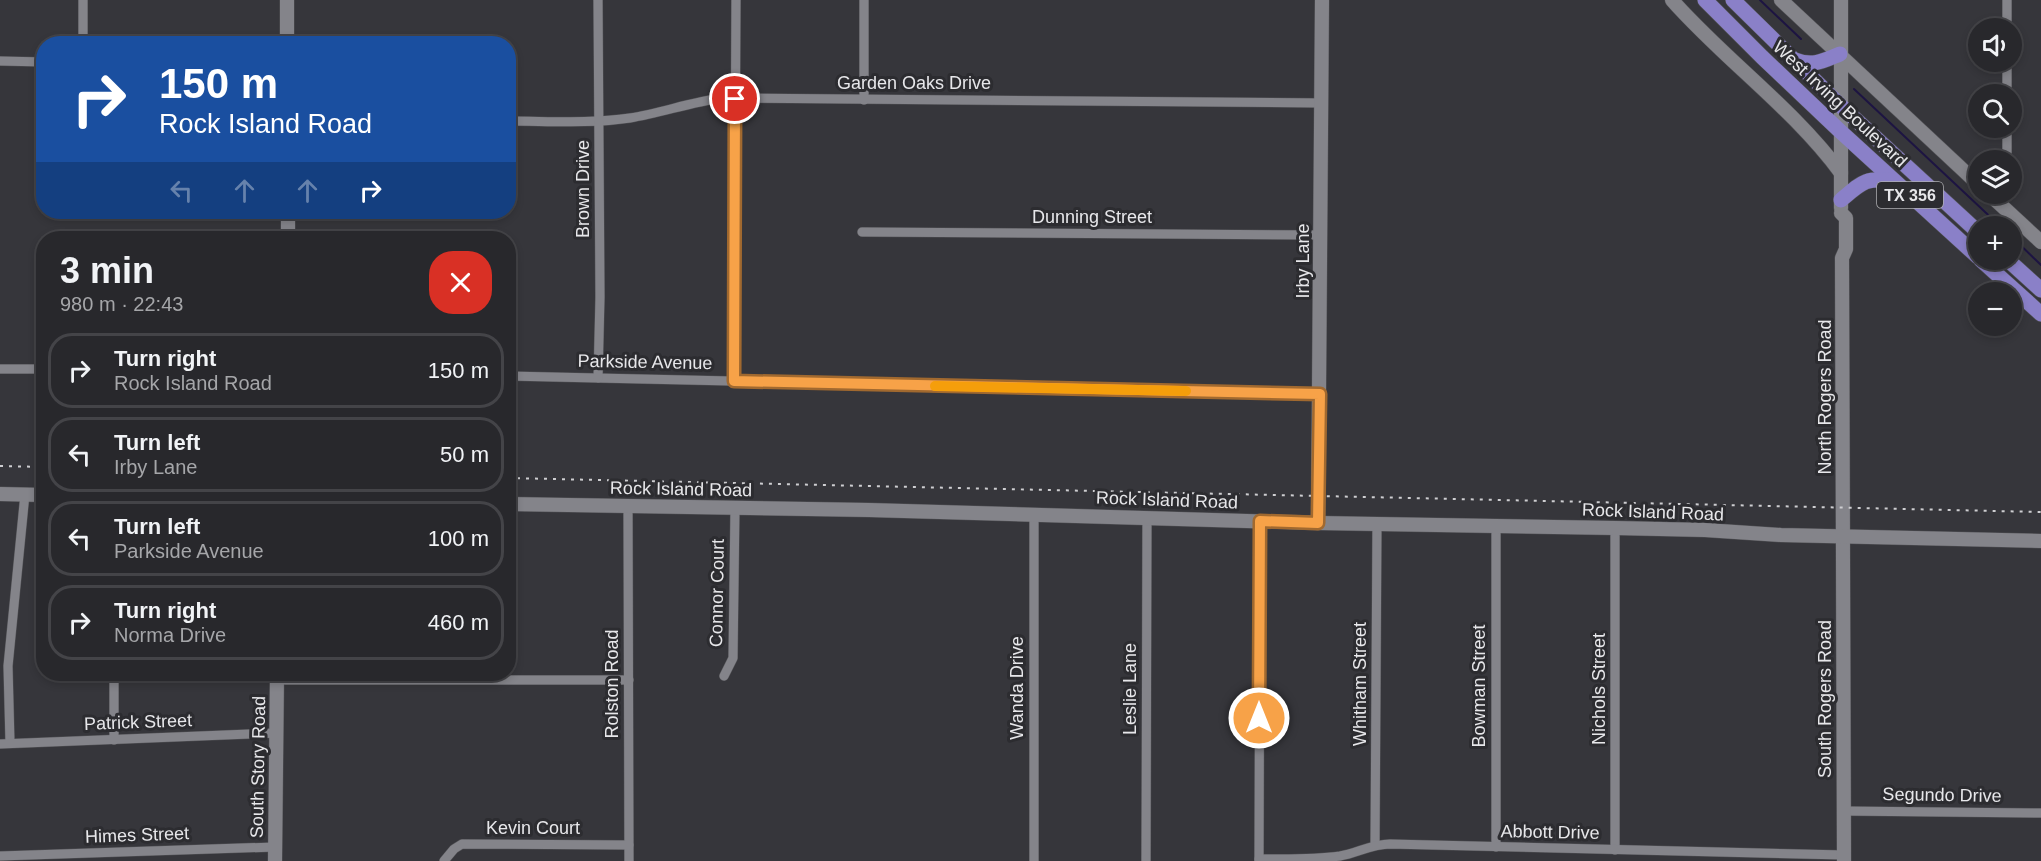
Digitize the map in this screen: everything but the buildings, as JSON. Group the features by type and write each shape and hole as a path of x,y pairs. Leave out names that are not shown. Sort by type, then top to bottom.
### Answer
{"main road":[{"name":"West Irving Boulevard","path":"1705,0 1841,132 1968,247"},
{"name":"West Irving Boulevard","path":"1733,0 1841,106 1968,223"},
{"path":"1795,60 1806,64 1816,64 1840,54"},
{"path":"1841,207 1862,183 1876,178 1895,181"},
{"name":"West Irving Boulevard","path":"1993,270 2041,314"},
{"path":"2019,270 2041,290"}],"street":[{"path":"83,0 83,36"},
{"path":"287,0 287,36"},
{"name":"Brown Drive","path":"598,0 600,297 598,378"},
{"path":"734,381 735,0"},
{"path":"864,0 864,100"},
{"name":"Irby Lane","path":"1318,523 1322,0"},
{"path":"1672,0 1693,24 1774,100 1828,156 1841,173"},
{"name":"West Irving Boulevard","path":"1782,0 1968,175"},
{"name":"North Rogers Road","path":"1840,0 1841,207 1837,235 1842,258 1844,536"},
{"path":"2007,0 2007,18"},
{"path":"1814,30 1830,24 1840,15"},
{"path":"0,61 36,62"},
{"name":"Garden Oaks Drive","path":"516,121 599,122 649,115 701,101 735,99 1322,103"},
{"path":"2008,204 2041,242"},
{"name":"Dunning Street","path":"862,232 1321,235"},
{"path":"0,369 36,369"},
{"name":"Parkside Avenue","path":"516,376 1320,394"},
{"path":"0,494 36,495"},
{"path":"5,744 8,666 25,494"},
{"name":"Rock Island Road","path":"516,504 1615,528 2041,541"},
{"name":"Rolston Road","path":"628,506 629,861"},
{"name":"Connor Court","path":"724,676 733,658 735,508"},
{"name":"Wanda Drive","path":"1034,515 1034,861"},
{"name":"Leslie Lane","path":"1146,861 1147,517"},
{"path":"1259,860 1260,521"},
{"name":"Whitham Street","path":"1375,845 1377,523"},
{"name":"Bowman Street","path":"1496,526 1496,847"},
{"name":"Nichols Street","path":"1615,528 1615,850"},
{"name":"South Rogers Road","path":"1844,536 1844,858"},
{"path":"516,679 629,680"},
{"path":"114,681 114,740"},
{"name":"South Story Road","path":"275,854 277,681"},
{"name":"Patrick Street","path":"5,744 276,733"},
{"name":"Segundo Drive","path":"1843,811 2041,813"},
{"name":"Kevin Court","path":"444,861 448,854 462,844 629,845"},
{"name":"Abbott Drive","path":"1259,860 1323,858 1344,855 1375,845 1390,844 1844,858"},
{"name":"Himes Street","path":"0,856 275,854"}],"waterway":[{"path":"1760,0 1801,39"},
{"path":"1854,89 1989,216"},
{"path":"2022,247 2041,265"}],"railway":[{"path":"0,466 36,467"},
{"path":"516,478 2041,512"}],"slow traffic":[{"path":"935,386 1186,391"}],"route":[{"path":"735,99 734,381 1320,394 1318,523 1260,521 1259,718"}]}
